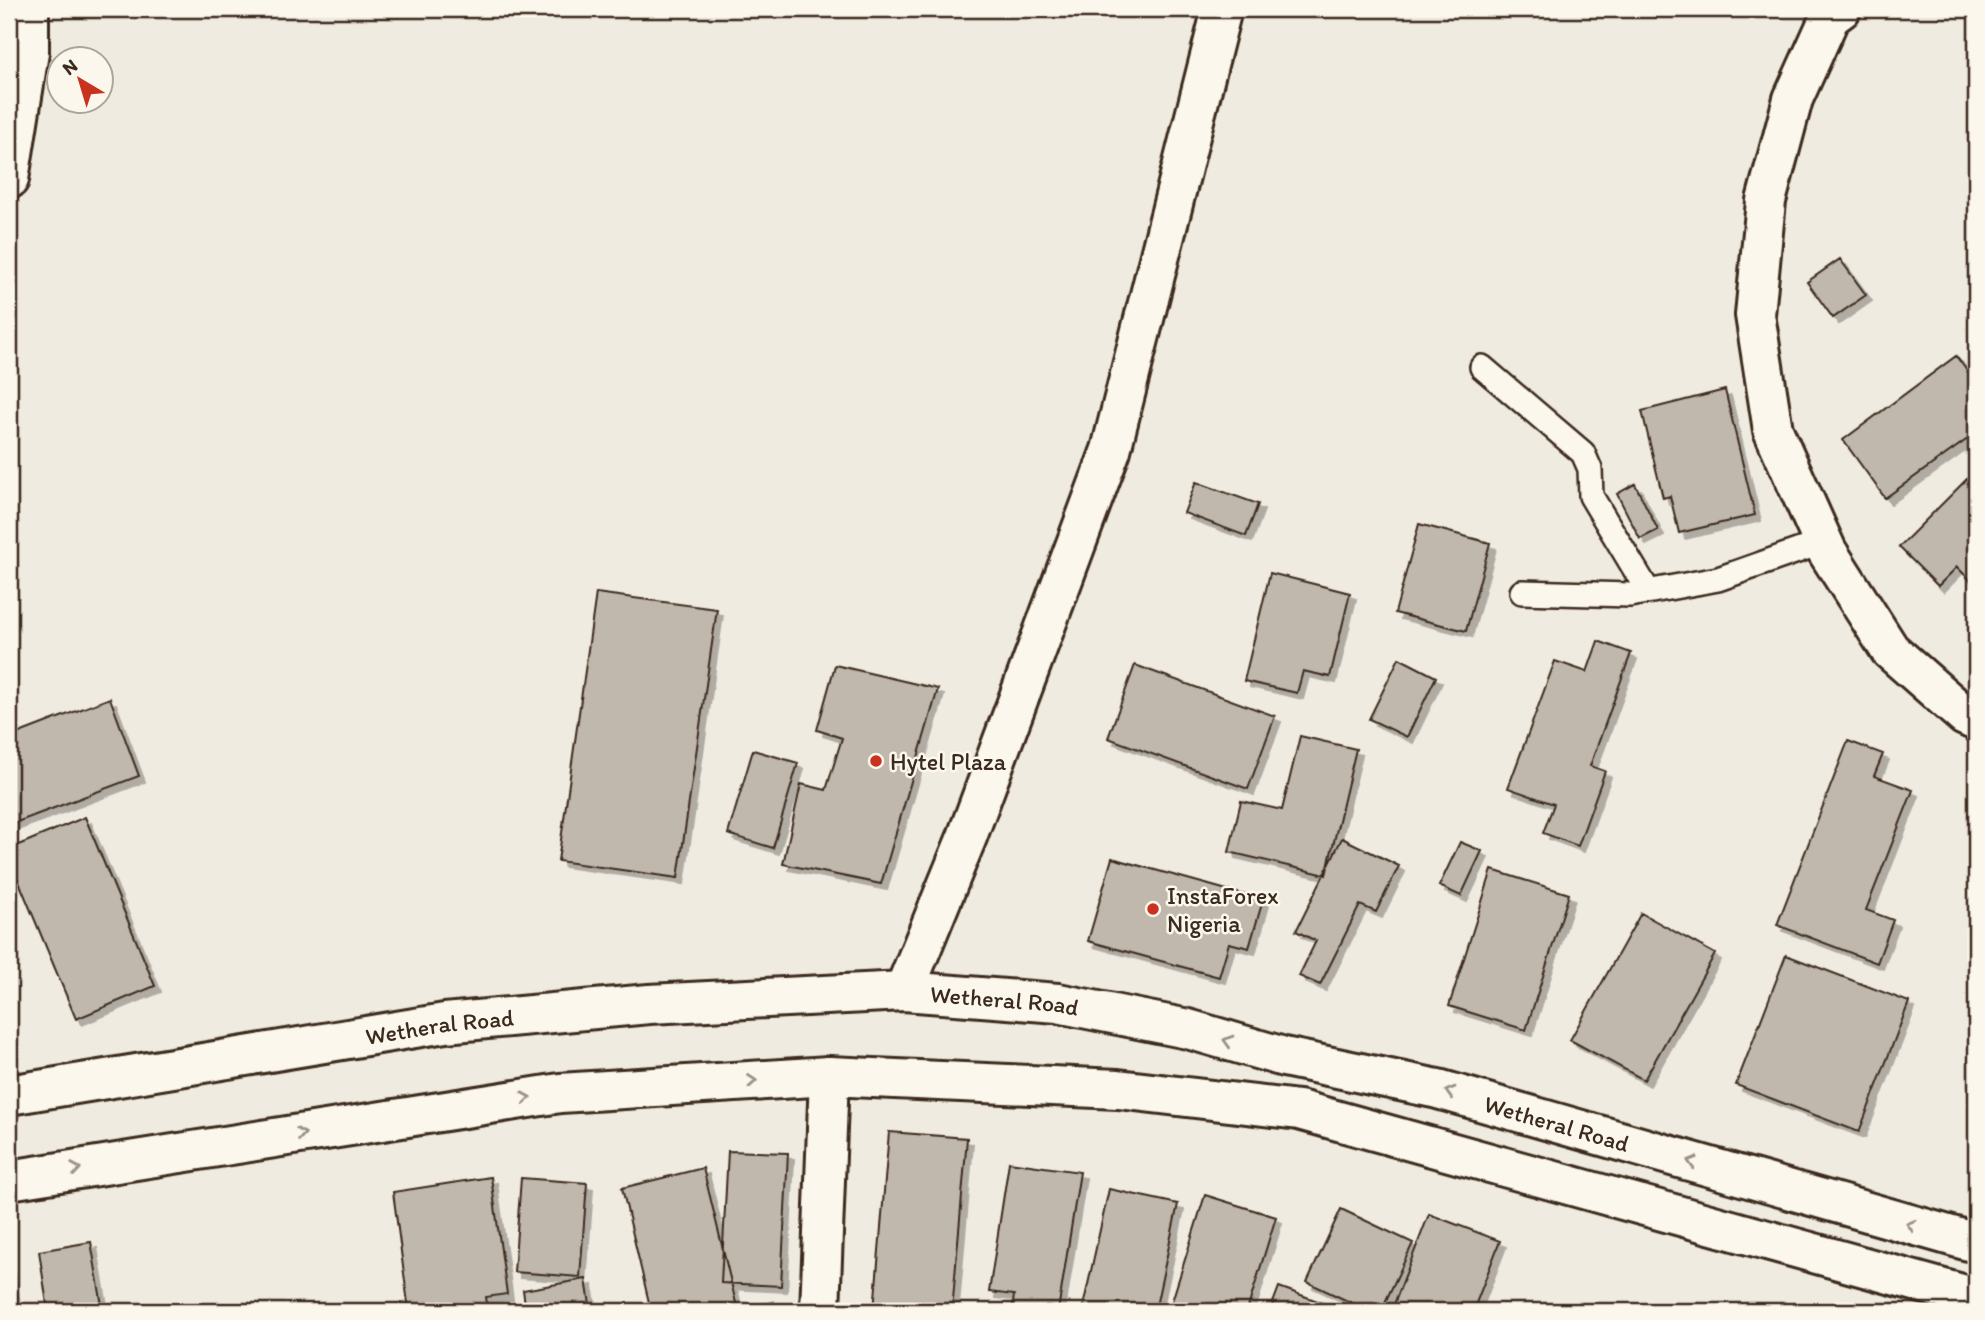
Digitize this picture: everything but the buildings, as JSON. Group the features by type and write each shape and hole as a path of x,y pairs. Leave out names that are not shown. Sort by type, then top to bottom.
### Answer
{"main road":[{"path":"9,179 29,52 29,9"},
{"path":"904,990 967,837 1111,450 1222,9"},
{"path":"1829,12 1793,99 1766,201 1755,315 1773,430 1823,542 1890,650 1965,716 1976,721"},
{"name":"Wetheral Road","path":"9,1095 445,1023 649,1004 904,990 1058,1003 1188,1029 1284,1057 1438,1089 1976,1243"},
{"path":"9,1180 560,1093 829,1076 1118,1089 1298,1110 1976,1298"},
{"path":"820,1311 829,1076"}],"lane":[{"path":"1482,367 1583,453 1590,469 1591,496 1647,592"},
{"path":"1522,592 1630,595 1718,579 1823,542"}],"place":[{"name":"Hytel Plaza","path":"876,761"},
{"name":"InstaForex Nigeria","path":"1153,909"}]}
